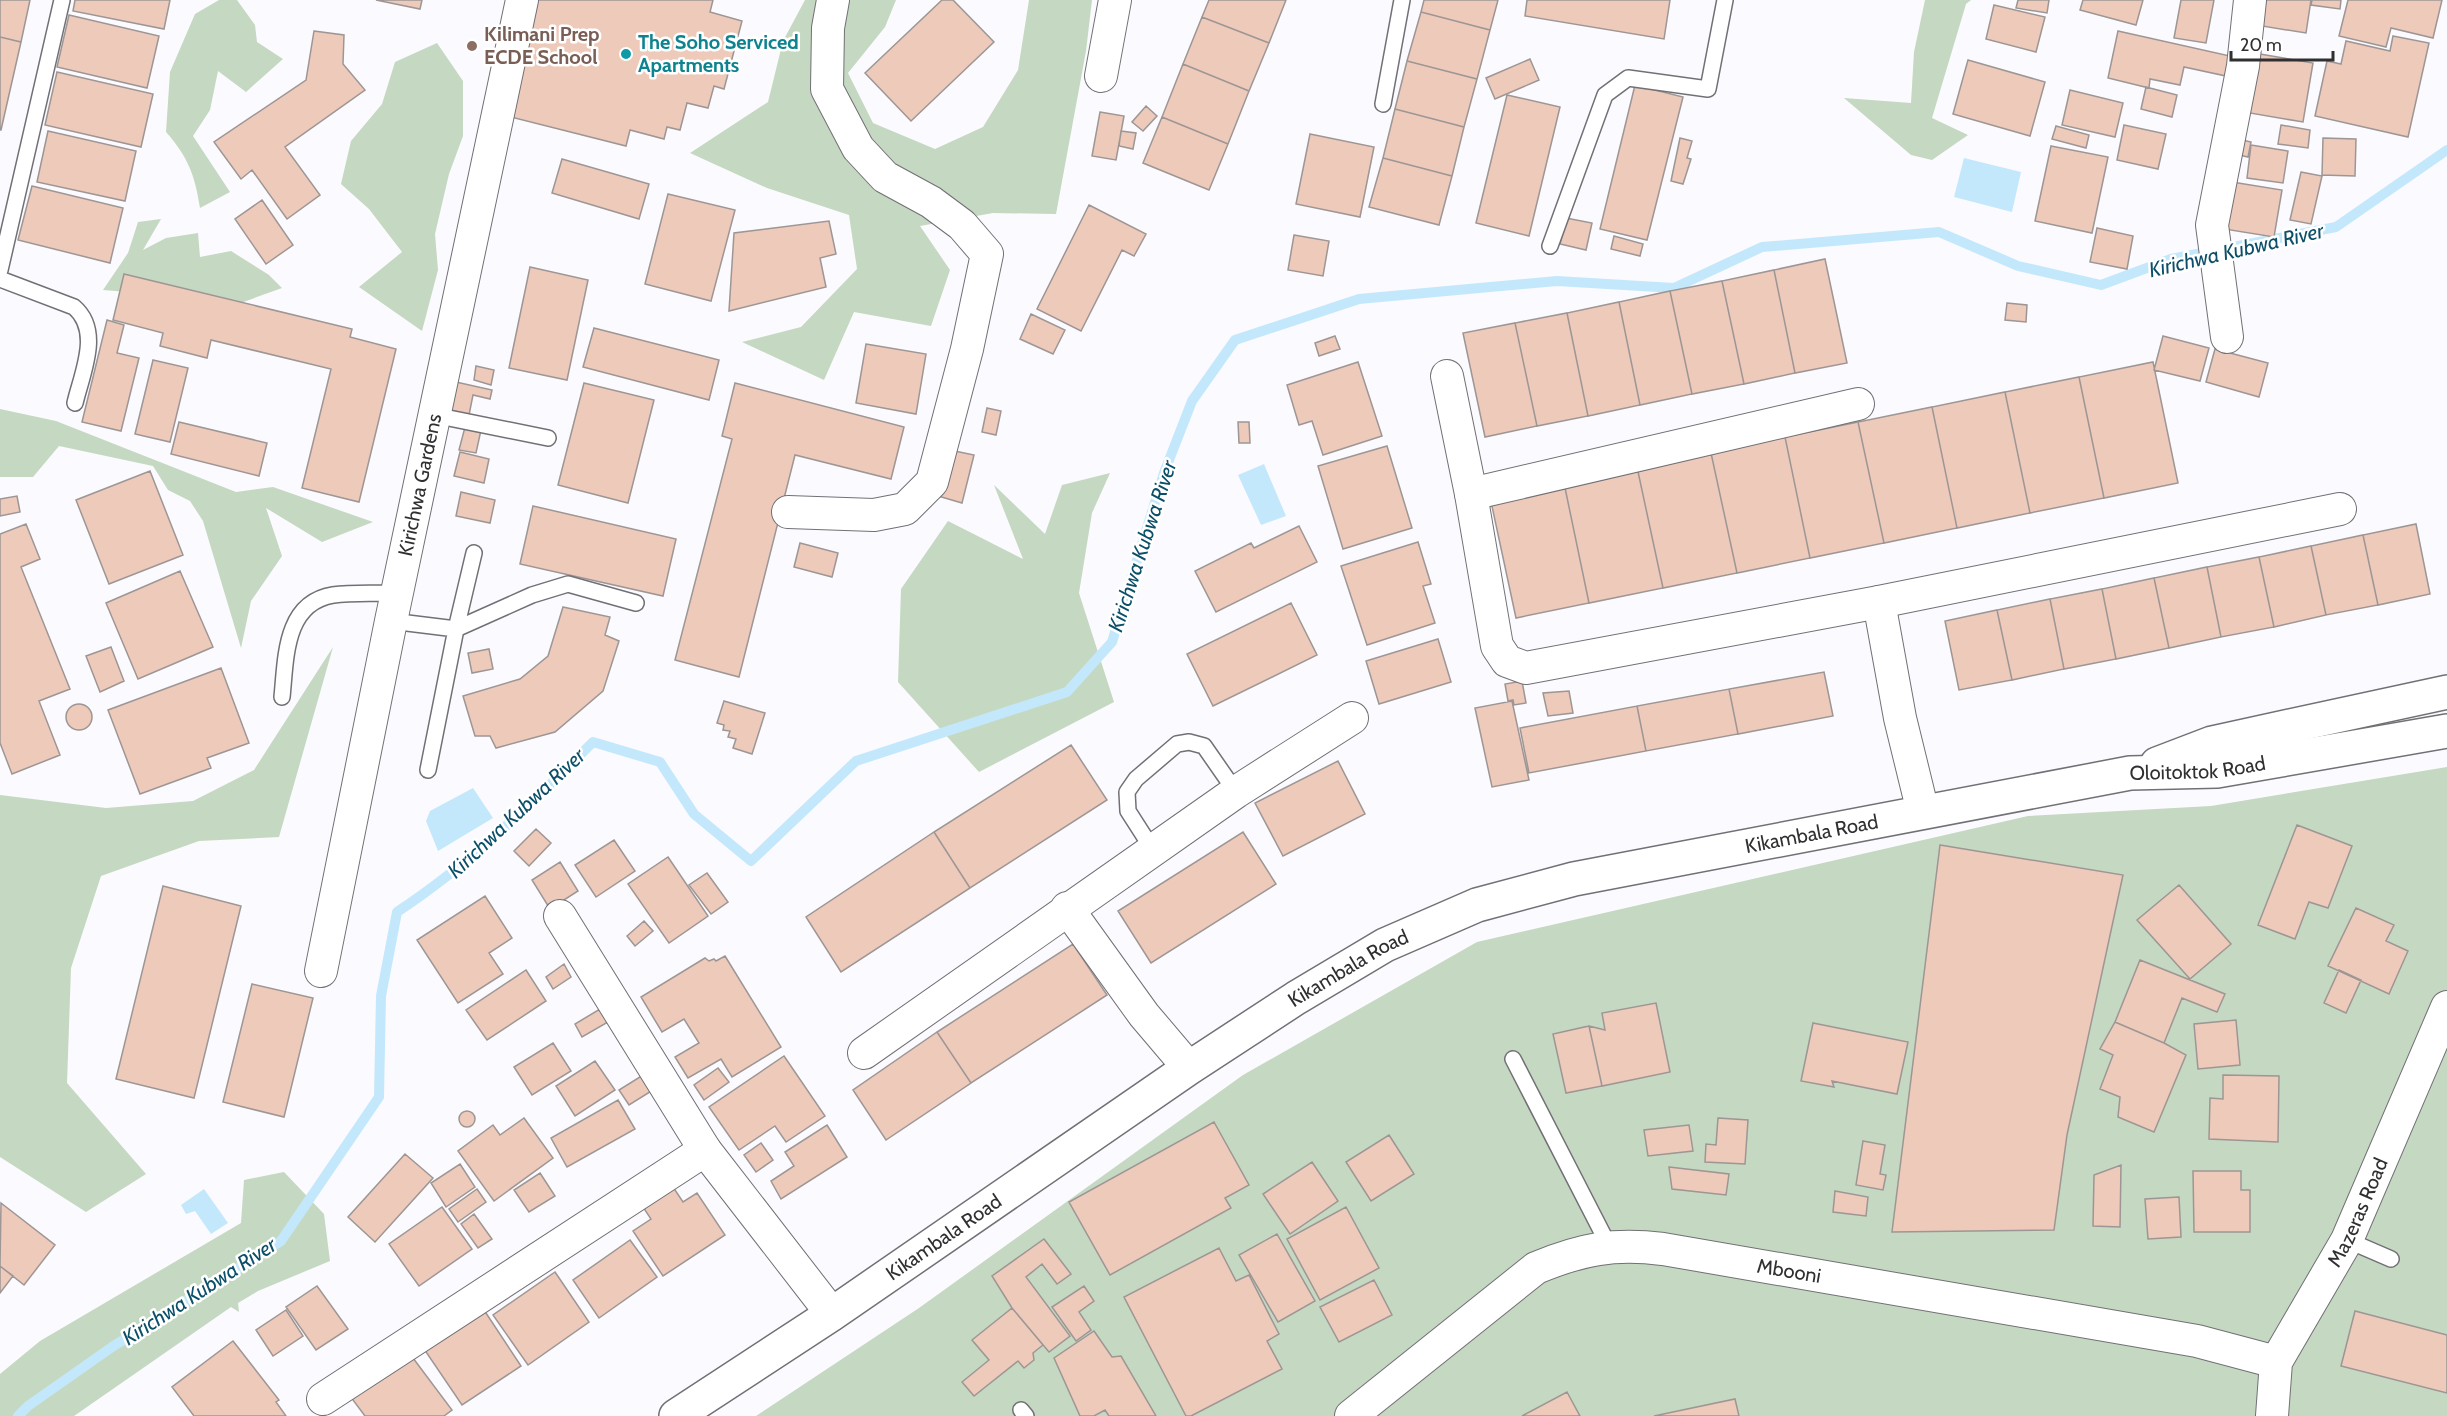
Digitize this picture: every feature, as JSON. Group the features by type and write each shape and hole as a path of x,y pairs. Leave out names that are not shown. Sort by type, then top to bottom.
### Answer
{"main road":[{"name":"Oloitoktok Road","path":"2130,773 2212,743 2443,694"},
{"name":"Oloitoktok Road","path":"2130,773 2217,771 2447,731"},
{"name":"Kikambala Road","path":"676,1416 832,1314 1189,1068 1296,998 1385,945 1477,905 1574,879 2130,773"}],"street":[{"name":"Kirichwa Gardens","path":"321,971 394,607 522,0"},
{"path":"788,512 874,515 905,509 932,482 968,348 987,254 962,225 931,202 885,177 858,148 827,89 828,28 832,0"},
{"path":"1101,76 1115,0"},
{"path":"2227,337 2212,225 2243,66 2250,0"},
{"path":"1447,376 1471,494 1497,646 1507,661 1526,668 1879,602 2340,509"},
{"path":"1471,494 1858,404"},
{"path":"1879,602 1900,718 1923,812"},
{"path":"864,1053 1067,908 1236,792 1352,717"},
{"path":"1067,908 1144,1015 1189,1068"},
{"path":"560,916 705,1150 832,1314"},
{"name":"Mazeras Road","path":"2272,1416 2276,1362 2347,1240 2443,1026"},
{"path":"323,1399 705,1150"},
{"name":"Mbooni","path":"1351,1416 1536,1268 1569,1254 1609,1246 1663,1249 2197,1341 2276,1362"}],"lane":[{"path":"0,270 62,0"},
{"path":"1383,104 1402,0"},
{"path":"1550,246 1605,95 1628,78 1708,89 1725,0"},
{"path":"0,279 74,307 82,314 89,327 89,344 75,403"},
{"path":"434,415 548,438"},
{"path":"428,770 456,629 474,553"},
{"path":"282,697 288,642 296,619 309,605 331,595 394,607 456,629 532,595 568,584 636,603"},
{"path":"1152,850 1128,811 1127,792 1136,779 1177,744 1189,742 1204,746 1236,792"},
{"path":"1513,1059 1609,1246"},
{"path":"2347,1240 2391,1260"}],"green space":[{"path":"219,0 237,0 255,25 257,42 283,59 246,92 218,71 210,110 193,136 230,192 200,208 196,186 189,167 180,150 166,132 170,72 195,14"},
{"path":"805,0 896,0 885,27 848,73 873,123 935,149 983,127 1018,70 1029,0 1092,0 1086,51 1056,214 993,213 920,226 950,270 931,326 854,312 824,380 742,342 801,327 857,269 849,215 767,188 690,153 768,102 783,41"},
{"path":"1925,0 1971,0 1966,4 1932,118 1968,135 1932,160 1911,155 1844,98 1911,103 1914,52"},
{"path":"437,43 463,81 463,136 449,174 435,234 438,270 422,331 359,287 402,252 369,209 341,184 351,141 382,104 395,62"},
{"path":"161,219 143,250 166,238 198,233 200,257 231,251 269,275 282,288 221,310 140,293 103,290 128,253 138,222"},
{"path":"0,409 56,421 236,492 273,487 373,522 322,542 266,508 282,556 251,601 241,648 203,521 190,501 168,490 153,466 59,446 33,477 0,477"},
{"path":"1110,473 1092,513 1079,593 1114,702 979,772 898,682 901,589 948,521 1023,559 994,485 1045,534 1062,485"},
{"path":"333,647 279,837 199,841 101,876 71,968 67,1083 146,1174 86,1212 0,1157 0,795 106,808 193,801 254,770"},
{"path":"2447,767 2447,1416 756,1416 919,1308 1243,1075 1477,942 2028,816 2211,806"},
{"path":"284,1172 324,1214 330,1261 258,1291 238,1303 239,1312 231,1307 74,1416 0,1416 0,1374 40,1341 241,1223 244,1180"}],"water":[{"path":"1964,158 2021,172 2012,212 1954,197"},
{"path":"1264,464 1286,516 1261,525 1238,475"},
{"path":"473,788 493,818 438,851 426,821 430,811"},
{"path":"204,1189 228,1223 211,1234 195,1211 186,1214 181,1205"}],"building":[{"path":"0,0 30,0 21,42 0,37"},
{"path":"75,0 170,0 164,29 73,11"},
{"path":"376,0 422,0 420,9"},
{"name":"The Soho Serviced Apartments","path":"532,0 713,0 710,12 742,21 724,89 714,86 708,108 687,103 680,130 667,127 664,139 630,130 626,146 503,115"},
{"path":"942,0 953,0 994,42 911,121 865,73"},
{"path":"1209,0 1286,0 1269,43 1202,17"},
{"path":"1424,0 1498,0 1490,30 1421,12"},
{"path":"1527,0 1670,0 1664,39 1525,16"},
{"path":"2018,0 2049,0 2047,13 2016,8"},
{"path":"2083,0 2143,0 2136,25 2080,10"},
{"path":"2181,0 2214,0 2206,43 2174,38"},
{"path":"2266,0 2311,0 2306,33 2262,26"},
{"path":"2312,0 2341,0 2340,9 2311,5"},
{"path":"2348,0 2442,0 2433,38 2391,28 2386,47 2339,36"},
{"path":"1994,5 2045,17 2036,52 1986,39"},
{"path":"1421,12 1490,30 1477,79 1407,61"},
{"path":"69,15 159,36 147,88 57,67"},
{"path":"1202,17 1269,43 1249,91 1183,64"},
{"path":"314,31 344,35 343,64 365,90 285,147 320,195 287,219 252,170 241,179 214,142 306,80"},
{"path":"2118,31 2230,56 2226,76 2184,67 2180,85 2150,79 2149,88 2108,78"},
{"path":"2393,36 2429,43 2408,137 2315,116 2327,61 2341,64 2346,41 2390,51"},
{"path":"0,37 21,42 1,130 0,130"},
{"path":"2254,53 2313,63 2303,122 2244,112"},
{"path":"1530,59 1539,80 1495,99 1486,78"},
{"path":"1968,60 2045,82 2030,136 1953,114"},
{"path":"1407,61 1477,79 1464,127 1395,109"},
{"path":"1183,64 1249,91 1228,144 1162,117"},
{"path":"57,72 153,94 141,147 45,125"},
{"path":"1635,85 1683,97 1647,240 1600,229"},
{"path":"2146,87 2177,95 2172,117 2141,109"},
{"path":"2070,90 2123,103 2115,137 2062,125"},
{"path":"1507,95 1560,107 1529,236 1476,223"},
{"path":"1146,106 1157,116 1143,131 1132,122"},
{"path":"1395,109 1464,127 1452,176 1383,158"},
{"path":"1100,112 1124,116 1116,160 1092,156"},
{"path":"1162,117 1228,144 1209,190 1143,163"},
{"path":"2124,125 2166,134 2158,169 2117,160"},
{"path":"2281,125 2310,130 2308,148 2278,144"},
{"path":"2056,126 2089,135 2086,148 2052,139"},
{"path":"48,131 136,151 125,201 37,182"},
{"path":"1121,131 1136,133 1133,149 1119,146"},
{"path":"1310,134 1374,147 1360,217 1296,204"},
{"path":"1680,138 1692,141 1687,158 1691,159 1683,184 1671,181"},
{"path":"2234,138 2251,142 2248,157 2230,153"},
{"path":"2323,138 2356,139 2355,176 2322,175"},
{"path":"2251,145 2288,151 2283,183 2247,178"},
{"path":"2051,146 2108,157 2092,233 2035,221"},
{"path":"1383,158 1452,176 1439,225 1369,207"},
{"path":"562,159 649,184 639,219 552,193"},
{"path":"2301,172 2322,176 2311,224 2290,220"},
{"path":"2232,182 2282,190 2274,237 2224,229"},
{"path":"32,186 123,208 110,263 18,240"},
{"path":"668,194 735,210 711,301 645,284"},
{"path":"262,200 293,245 266,264 235,219"},
{"path":"1089,205 1146,234 1134,256 1122,250 1081,331 1037,309"},
{"path":"1566,218 1592,223 1586,250 1560,244"},
{"path":"829,221 836,254 820,258 826,287 729,311 734,233"},
{"path":"2097,228 2133,236 2127,269 2090,262"},
{"path":"1294,235 1329,241 1323,276 1288,270"},
{"path":"1614,236 1643,244 1640,256 1611,249"},
{"path":"1825,259 1847,363 1795,373 1774,270"},
{"path":"530,267 588,280 567,380 509,368"},
{"path":"1774,270 1795,373 1744,384 1722,281"},
{"path":"124,274 352,329 350,337 396,349 359,502 302,488 331,369 211,340 207,358 160,346 163,333 113,320"},
{"path":"1722,281 1744,384 1692,394 1670,291"},
{"path":"1670,291 1692,394 1640,405 1619,302"},
{"path":"1619,302 1640,405 1588,416 1567,313"},
{"path":"2007,303 2027,305 2026,322 2005,320"},
{"path":"1567,313 1588,416 1537,426 1515,323"},
{"path":"1031,314 1065,330 1053,354 1020,339"},
{"path":"107,320 124,325 117,353 139,358 121,431 82,422"},
{"path":"1515,323 1537,426 1485,437 1463,333"},
{"path":"594,328 719,360 709,400 583,367"},
{"path":"1335,336 1340,349 1319,356 1315,343"},
{"path":"2163,336 2209,348 2200,381 2154,370"},
{"path":"866,344 926,354 916,414 856,403"},
{"path":"2215,349 2268,363 2259,397 2206,382"},
{"path":"153,360 188,368 170,442 135,434"},
{"path":"1358,362 1382,436 1323,455 1312,421 1299,425 1287,385"},
{"path":"2153,362 2178,483 2104,498 2079,377"},
{"path":"476,366 494,370 491,385 474,380"},
{"path":"2079,377 2104,498 2030,513 2005,392"},
{"path":"447,380 492,390 490,399 473,395 468,420 440,414"},
{"path":"584,383 654,400 628,503 558,485"},
{"path":"735,383 904,427 891,479 795,455 739,677 675,660 732,439 722,436"},
{"path":"2005,392 2030,513 1957,528 1932,407"},
{"path":"1932,407 1957,528 1884,543 1858,422"},
{"path":"987,408 1001,411 996,435 982,432"},
{"path":"179,422 267,443 259,476 171,454"},
{"path":"1238,422 1249,422 1250,443 1239,443"},
{"path":"1858,422 1884,543 1810,558 1785,437"},
{"path":"465,427 481,430 476,453 459,450"},
{"path":"1785,437 1810,558 1737,573 1711,453"},
{"path":"1387,446 1412,528 1343,549 1318,466"},
{"path":"950,450 974,455 962,503 938,496"},
{"path":"460,452 489,459 484,483 454,476"},
{"path":"1711,453 1737,573 1663,588 1637,467"},
{"path":"1637,467 1663,588 1589,603 1564,483"},
{"path":"150,471 183,555 109,584 76,500"},
{"path":"1564,483 1589,603 1516,618 1490,497"},
{"path":"461,492 495,500 490,523 456,516"},
{"path":"17,496 20,512 0,516 0,499"},
{"path":"533,506 676,539 663,596 520,564"},
{"path":"26,524 40,559 21,567 70,689 39,701 60,755 12,774 0,743 0,534"},
{"path":"2416,524 2430,594 2378,605 2363,535"},
{"path":"1299,526 1317,562 1216,612 1195,571 1251,543 1254,548"},
{"path":"2363,535 2378,605 2326,615 2311,546"},
{"path":"1418,542 1431,584 1423,586 1435,623 1367,645 1341,566"},
{"path":"800,543 838,553 832,577 794,567"},
{"path":"2311,546 2326,615 2274,627 2259,557"},
{"path":"2259,557 2274,627 2221,637 2207,567"},
{"path":"2207,567 2221,637 2169,648 2154,578"},
{"path":"180,571 213,647 138,679 106,603"},
{"path":"2154,578 2169,648 2116,659 2102,589"},
{"path":"2102,589 2116,659 2064,669 2050,599"},
{"path":"2050,599 2064,669 2012,680 1997,610"},
{"path":"1291,603 1317,655 1213,706 1187,654"},
{"path":"563,607 610,617 605,635 619,641 603,691 555,732 496,748 490,736 475,736 463,696 520,679 548,656"},
{"path":"1997,610 2012,680 1959,690 1945,621"},
{"path":"1438,639 1451,682 1379,704 1366,661"},
{"path":"111,647 124,681 100,692 86,656"},
{"path":"489,649 493,669 472,673 468,653"},
{"path":"221,668 249,743 207,758 211,768 140,794 108,710"},
{"path":"1824,672 1833,716 1738,734 1729,689"},
{"path":"1522,681 1526,703 1514,705 1513,700 1508,701 1505,684"},
{"path":"1729,689 1738,734 1646,751 1637,706"},
{"path":"1569,691 1573,713 1548,716 1543,693"},
{"path":"724,701 765,713 752,754 733,748 736,739 728,737 730,731 723,730 724,725 717,723"},
{"path":"1512,701 1529,780 1492,787 1475,708"},
{"path":"79,704 89,707 92,717 89,727 79,730 69,727 66,717 69,707"},
{"path":"1637,706 1646,751 1529,773 1520,728"},
{"path":"1071,745 1107,800 970,888 934,832"},
{"path":"1338,761 1365,814 1283,856 1255,803"},
{"path":"2297,825 2352,846 2328,908 2309,902 2295,939 2258,925"},
{"path":"536,829 551,843 529,866 514,851"},
{"path":"934,832 970,888 841,972 806,917"},
{"path":"1243,832 1276,884 1151,963 1118,911"},
{"path":"614,840 635,871 596,897 575,865"},
{"path":"1940,845 2123,875 2067,1135 2054,1230 1892,1232"},
{"path":"668,857 708,916 669,943 628,884"},
{"path":"560,862 578,891 550,909 532,880"},
{"path":"707,873 728,902 711,914 689,885"},
{"path":"2179,885 2231,944 2190,979 2137,920"},
{"path":"163,886 241,906 194,1098 116,1079"},
{"path":"485,896 512,938 489,953 503,974 458,1003 417,940"},
{"path":"2356,908 2394,925 2386,941 2408,951 2389,994 2328,966"},
{"path":"644,921 653,931 635,946 627,936"},
{"path":"1073,944 1107,995 971,1083 937,1032"},
{"path":"725,956 781,1047 732,1077 721,1059 688,1078 675,1057 699,1043 684,1019 662,1032 641,997 705,958 709,961 714,959 716,961"},
{"path":"2140,960 2225,994 2217,1012 2182,998 2164,1043 2115,1022"},
{"path":"564,964 571,977 553,989 546,977"},
{"path":"526,970 546,1001 487,1040 466,1010"},
{"path":"2339,970 2361,980 2346,1013 2324,1003"},
{"path":"252,984 313,998 284,1117 223,1102"},
{"path":"1656,1003 1670,1072 1602,1086 1589,1026 1605,1030 1602,1013"},
{"path":"600,1009 608,1022 582,1037 575,1024"},
{"path":"2236,1020 2240,1065 2198,1069 2194,1024"},
{"path":"2115,1022 2186,1055 2154,1132 2118,1117 2120,1097 2100,1089 2113,1055 2100,1049"},
{"path":"1813,1023 1908,1042 1897,1094 1832,1081 1834,1087 1801,1081"},
{"path":"1589,1026 1602,1086 1566,1093 1553,1034"},
{"path":"937,1032 971,1083 886,1140 853,1090"},
{"path":"553,1043 571,1071 532,1095 514,1067"},
{"path":"784,1056 825,1116 786,1142 775,1126 739,1150 709,1107"},
{"path":"595,1061 615,1090 575,1116 556,1086"},
{"path":"718,1068 729,1082 704,1100 694,1085"},
{"path":"643,1075 653,1090 629,1105 619,1090"},
{"path":"2223,1075 2279,1076 2278,1142 2209,1139 2210,1098 2223,1099"},
{"path":"618,1100 635,1129 567,1167 551,1138"},
{"path":"464,1111 470,1111 475,1119 473,1125 464,1127 459,1122 459,1116"},
{"path":"524,1118 553,1158 494,1201 458,1151 493,1125 500,1135"},
{"path":"1718,1118 1748,1120 1745,1164 1705,1162 1706,1144 1716,1145"},
{"path":"1214,1122 1249,1185 1225,1198 1231,1208 1110,1275 1069,1202"},
{"path":"827,1125 847,1157 781,1199 771,1181 794,1166 785,1152"},
{"path":"1689,1125 1693,1151 1648,1156 1644,1130"},
{"path":"1389,1135 1414,1174 1371,1201 1346,1162"},
{"path":"1863,1141 1885,1145 1880,1174 1886,1175 1883,1190 1856,1185"},
{"path":"761,1143 773,1160 756,1172 744,1155"},
{"path":"405,1154 433,1178 375,1242 348,1217"},
{"path":"1312,1162 1338,1201 1290,1234 1263,1194"},
{"path":"460,1164 475,1187 446,1207 431,1183"},
{"path":"2121,1165 2120,1227 2093,1226 2094,1175"},
{"path":"1669,1167 1729,1174 1726,1195 1672,1189"},
{"path":"2193,1171 2241,1171 2241,1190 2250,1190 2250,1232 2194,1232"},
{"path":"540,1173 555,1196 529,1212 514,1190"},
{"path":"669,1181 683,1202 697,1193 725,1235 663,1276 633,1231 651,1219 639,1201"},
{"path":"477,1189 486,1202 458,1222 449,1209"},
{"path":"1835,1191 1868,1197 1866,1216 1833,1212"},
{"path":"2179,1197 2181,1237 2148,1239 2145,1199"},
{"path":"1,1203 55,1245 24,1285 0,1266"},
{"path":"442,1207 472,1249 419,1286 389,1244"},
{"path":"1346,1207 1379,1268 1320,1300 1287,1239"},
{"path":"474,1214 492,1239 478,1248 461,1224"},
{"path":"1277,1234 1315,1301 1278,1322 1239,1255"},
{"path":"1044,1239 1071,1274 1057,1284 1042,1264 1026,1277 1070,1336 1049,1352 1012,1308 992,1276"},
{"path":"630,1240 657,1277 599,1318 573,1280"},
{"path":"1219,1248 1236,1281 1249,1275 1279,1334 1267,1341 1282,1369 1191,1416 1186,1416 1124,1297"},
{"path":"0,1266 13,1276 0,1293"},
{"path":"555,1272 589,1322 528,1365 493,1315"},
{"path":"1374,1280 1392,1315 1339,1342 1320,1307"},
{"path":"317,1286 348,1329 316,1350 286,1307"},
{"path":"1084,1286 1094,1301 1079,1312 1091,1330 1076,1341 1052,1307"},
{"path":"482,1307 521,1366 462,1405 422,1346"},
{"path":"1012,1308 1043,1345 1033,1353 1034,1360 1024,1368 1018,1361 974,1396 962,1382 989,1360 972,1340"},
{"path":"286,1310 303,1336 273,1356 256,1330"},
{"path":"2355,1311 2447,1335 2447,1393 2341,1366"},
{"path":"1094,1331 1112,1357 1121,1356 1156,1416 1109,1416 1105,1410 1094,1416 1080,1416 1054,1358"},
{"path":"233,1341 279,1400 276,1402 286,1416 194,1416 172,1387"},
{"path":"410,1354 452,1410 444,1416 365,1416 350,1396"},
{"path":"1567,1392 1580,1416 1522,1416"},
{"path":"1735,1399 1739,1416 1654,1416"}],"waterway":[{"name":"Kirichwa Kubwa River","path":"18,1416 28,1406 112,1347 281,1241 379,1097 381,996 397,912 475,853 593,742 660,762 694,814 751,861 856,761 1067,692 1112,642 1164,473 1192,401 1235,340 1359,299 1557,281 1674,288 1762,247 1939,232 2018,266 2101,285 2171,259 2336,227 2447,150"}],"place":[{"name":"Kilimani Prep ECDE School","path":"472,46"},
{"name":"The Soho Serviced Apartments","path":"626,54"}]}
